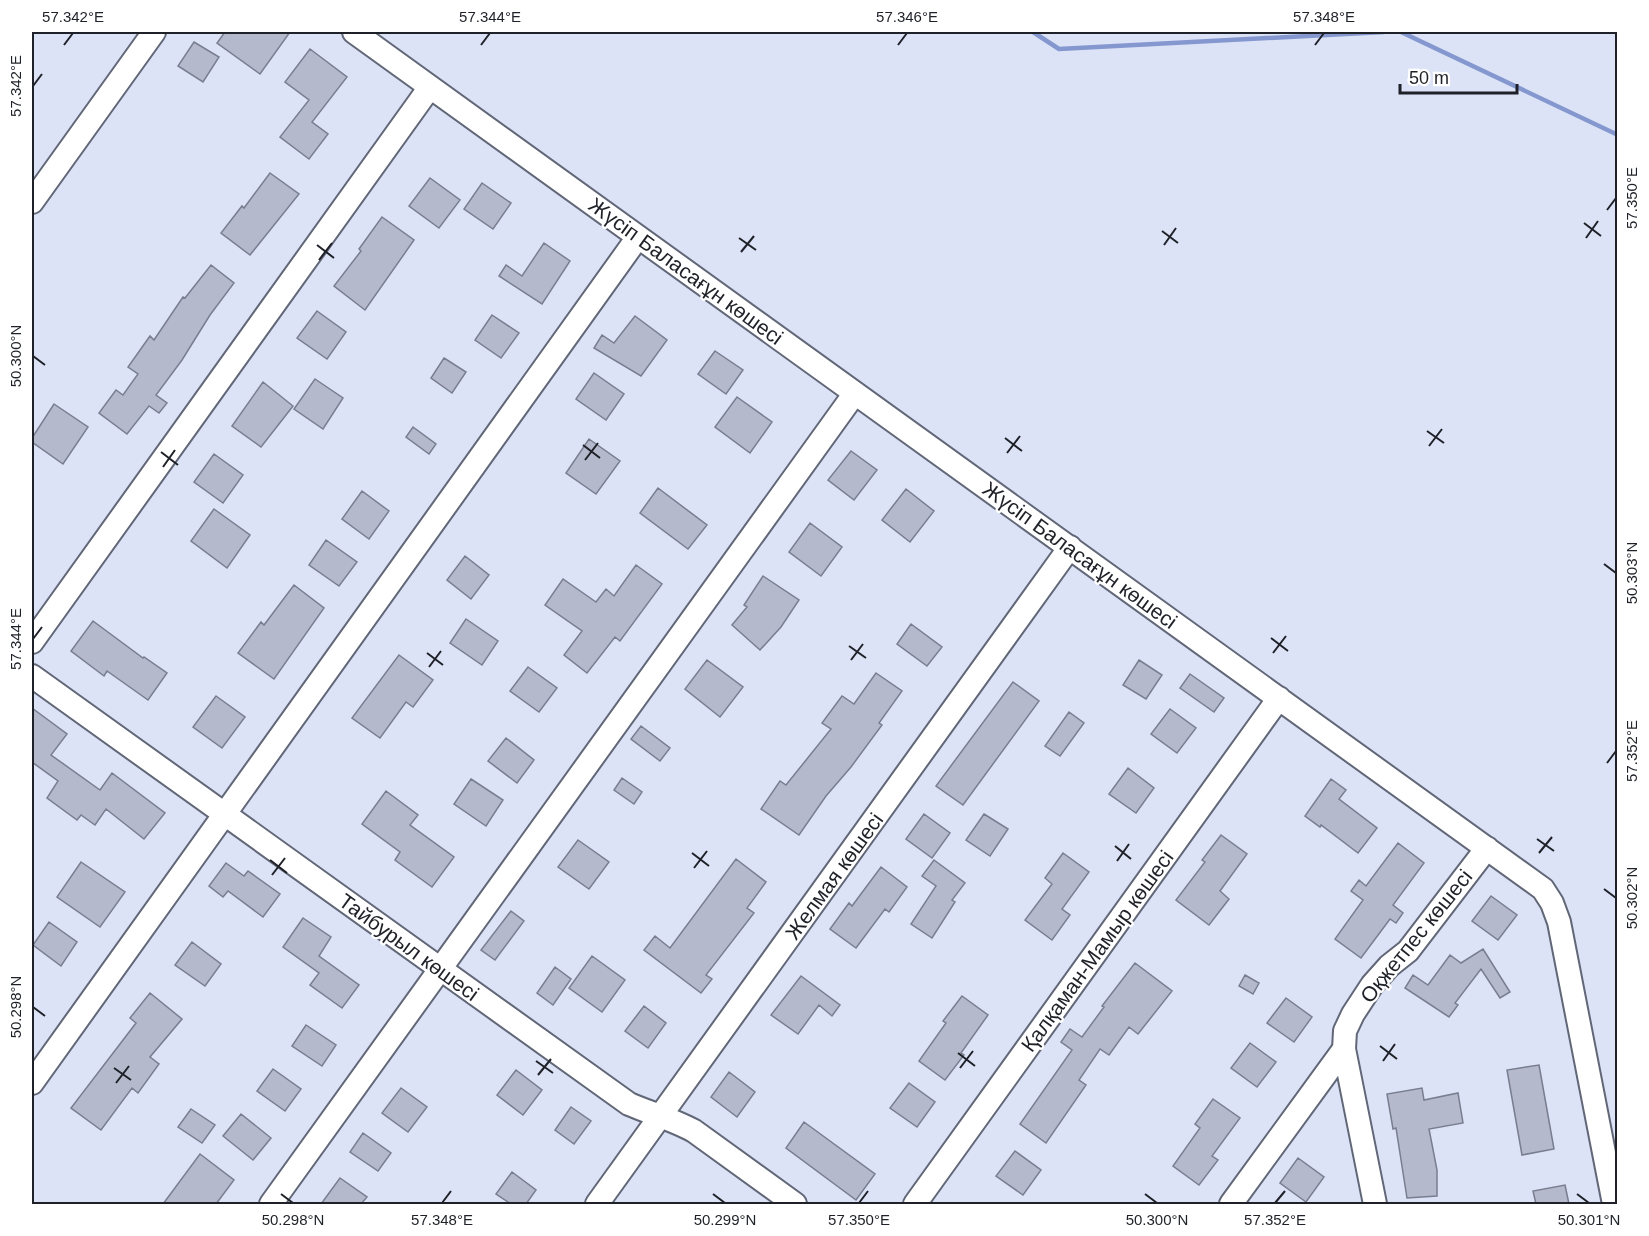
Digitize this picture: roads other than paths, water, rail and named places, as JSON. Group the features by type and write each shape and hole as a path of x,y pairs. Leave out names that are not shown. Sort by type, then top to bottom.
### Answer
{"street":[{"path":"32,202 154,32"},
{"name":"Жүсіп Баласағұн көшесі","path":"354,32 1543,889 1559,921 1614,1204"},
{"path":"32,642 430,87"},
{"path":"32,1083 638,237"},
{"path":"272,1204 855,393"},
{"name":"Желмая көшесі","path":"597,1204 1070,547"},
{"name":"Тайбурыл көшесі","path":"32,676 629,1104 694,1131 795,1204"},
{"name":"Қалқаман-Мамыр көшесі","path":"915,1204 1279,698"},
{"name":"Оқжетпес көшесі","path":"1231,1204 1344,1049 1345,1031 1372,985 1389,966 1408,951 1487,848"},
{"path":"1344,1049 1375,1204"}],"waterway":[{"path":"1033,32 1059,49 1384,32"},
{"path":"1401,32 1618,135"}]}
